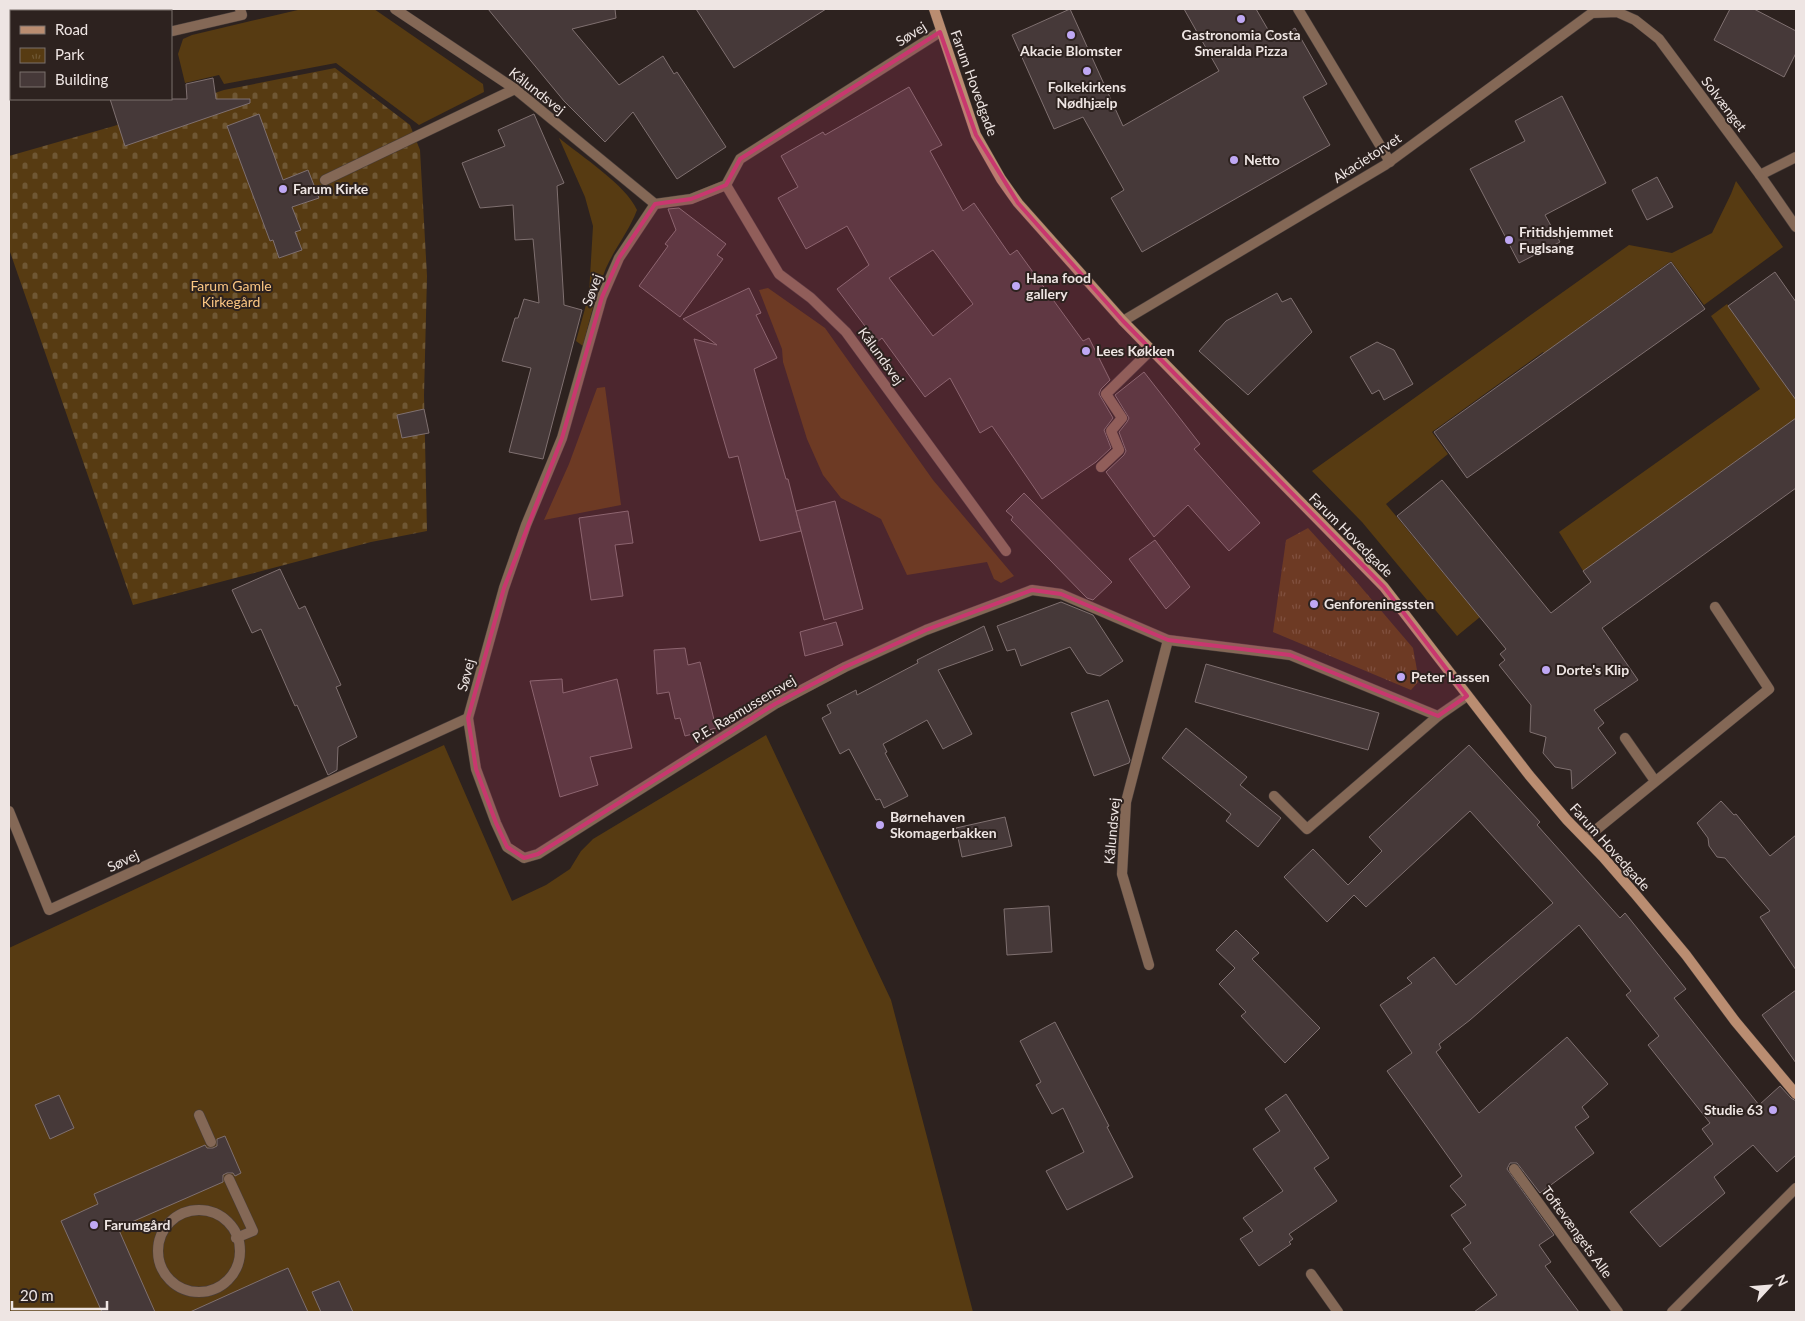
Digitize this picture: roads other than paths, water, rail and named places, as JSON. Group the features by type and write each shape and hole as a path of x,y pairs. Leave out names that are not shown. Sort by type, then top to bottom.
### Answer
{"street":[{"path":"172,33 242,15 240,9"},
{"name":"Kålundsvej","path":"395,9 515,89 655,204"},
{"name":"Farum Hovedgade","path":"934,9 940,32 976,135 1001,179 1018,202 1123,322 1384,587 1542,790 1567,820 1586,838 1686,955 1735,1022 1796,1094"},
{"path":"1298,9 1390,162"},
{"name":"Akacietorvet","path":"1123,322 1390,162 1592,13 1616,10"},
{"name":"Solvænget","path":"1616,10 1636,20 1659,39 1760,175 1796,227"},
{"name":"Søvej","path":"726,185 740,159 940,32"},
{"path":"325,180 515,89"},
{"path":"1760,175 1796,157"},
{"path":"655,204 691,199 726,185"},
{"name":"Kålundsvej","path":"726,185 779,274 812,298 846,332 1006,551"},
{"name":"Søvej","path":"496,824 476,769 468,718 504,588 526,525 562,438 602,297 619,258 655,204"},
{"path":"1101,467 1119,450 1111,431 1122,418 1106,394 1151,350"},
{"name":"P.E. Rasmussensvej","path":"496,824 508,846 524,858 538,854 775,704 845,667 926,630 1032,590 1061,594 1168,640"},
{"path":"1586,838 1769,689 1715,607"},
{"path":"1168,640 1290,655 1438,716"},
{"name":"Kålundsvej","path":"1149,965 1122,874 1126,802 1168,640"},
{"path":"1274,796 1307,829 1438,716 1467,696"},
{"name":"Søvej","path":"9,811 49,910 468,718"},
{"path":"1625,738 1655,781"},
{"path":"199,1115 211,1142"},
{"name":"Toftevængets Alle","path":"1514,1169 1618,1312"},
{"path":"229,1179 254,1230 236,1238"},
{"path":"1672,1312 1796,1188"},
{"path":"189,1211 213,1212 232,1226 236,1238 240,1248 235,1271 219,1288 196,1293 174,1285 160,1266 158,1243 169,1222 189,1211"},
{"path":"1311,1274 1338,1312"}],"place":[{"name":"Gastronomia Costa Smeralda Pizza","path":"1241,19"},
{"name":"Akacie Blomster","path":"1071,35"},
{"name":"Folkekirkens Nødhjælp","path":"1087,71"},
{"name":"Netto","path":"1234,160"},
{"name":"Farum Kirke","path":"283,189"},
{"name":"Fritidshjemmet Fuglsang","path":"1509,240"},
{"name":"Hana food gallery","path":"1016,286"},
{"name":"Lees Køkken","path":"1086,351"},
{"name":"Genforeningssten","path":"1314,604"},
{"name":"Dorte's Klip","path":"1546,670"},
{"name":"Peter Lassen","path":"1401,677"},
{"name":"Børnehaven Skomagerbakken","path":"880,825"},
{"name":"Studie 63","path":"1773,1110"},
{"name":"Farumgård","path":"94,1225"}],"park label":[{"name":"Farum Gamle Kirkegård","path":"231,294"}]}
